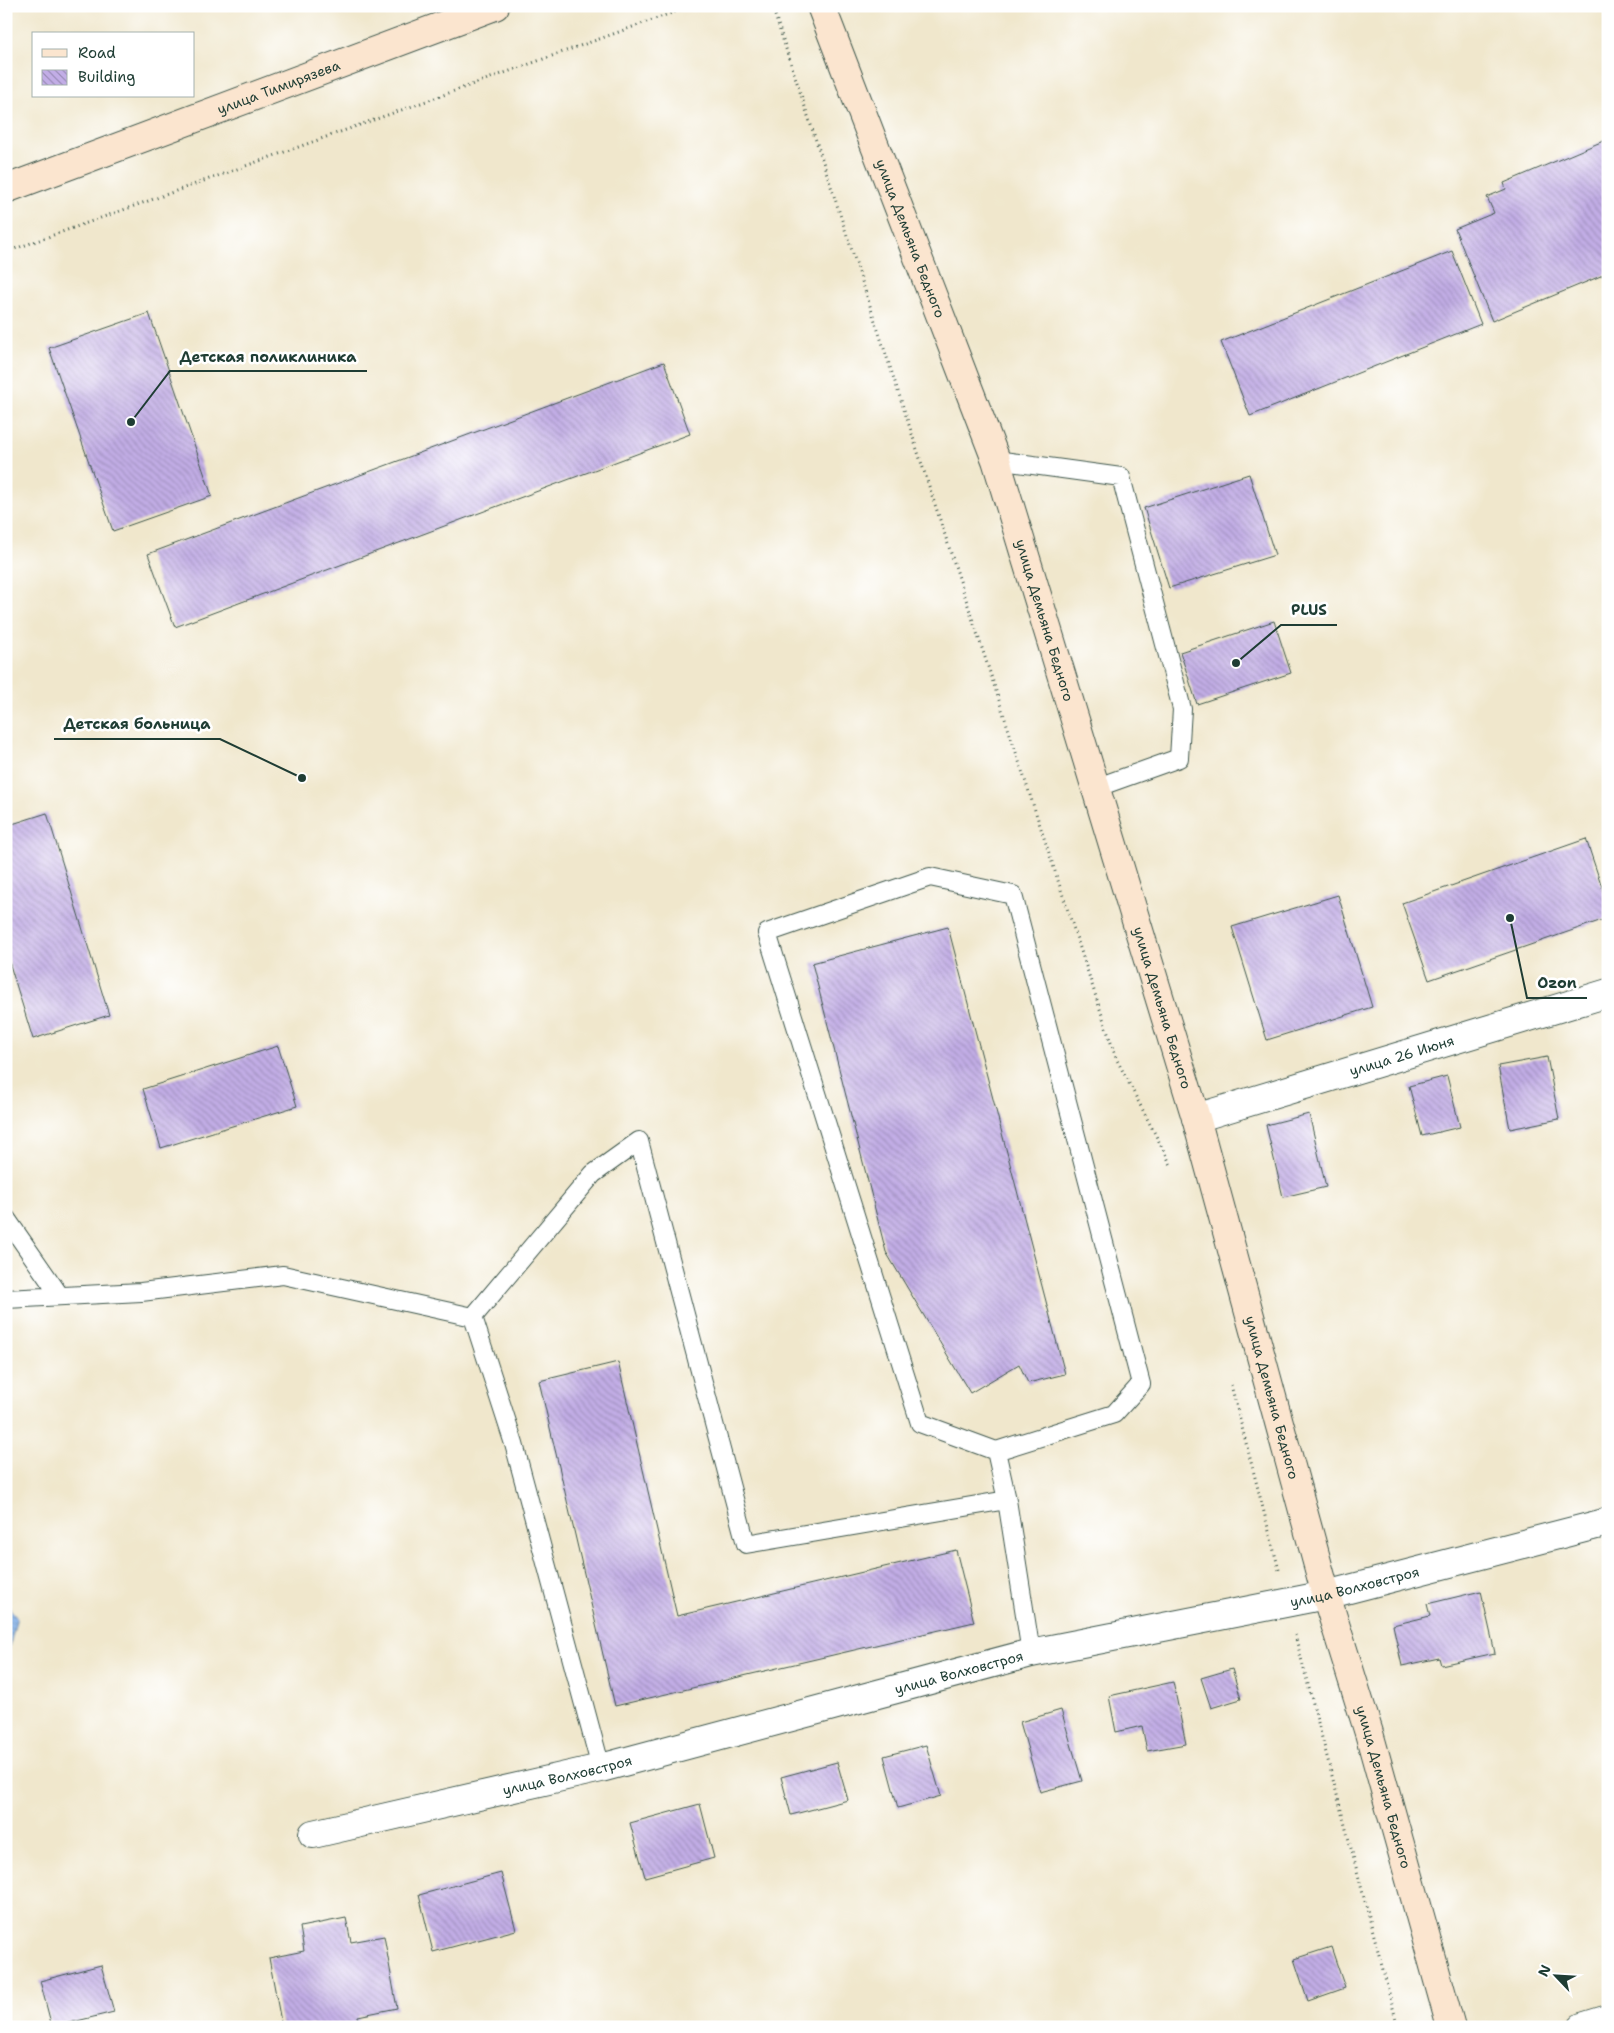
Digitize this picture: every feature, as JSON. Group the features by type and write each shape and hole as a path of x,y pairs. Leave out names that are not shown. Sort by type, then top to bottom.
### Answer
{"main road":[{"name":"улица Тимирязева","path":"6,189 495,6"},
{"name":"улица Демьяна Бедного","path":"821,6 996,460 1196,1118 1326,1595 1369,1733 1450,2027"}],"street":[{"name":"улица 26 Июня","path":"1196,1118 1608,993"},
{"name":"улица Волховстроя","path":"313,1834 601,1768 1031,1654 1326,1595 1608,1522"},
{"path":"1582,2027 1608,2019"}],"lane":[{"path":"996,460 1121,477 1182,709 1179,758 1095,788"},
{"path":"930,877 1013,895 1141,1384 1114,1414 996,1452 920,1423 767,933 930,877"},
{"path":"473,1317 593,1174 639,1141 746,1544 1007,1500"},
{"path":"6,1218 60,1296"},
{"path":"6,1299 141,1292 283,1276 473,1317"},
{"path":"473,1317 514,1444 601,1768"},
{"path":"996,1452 1007,1500 1031,1654"}],"path":[{"path":"6,252 691,6"},
{"path":"772,6 1116,1058 1173,1168"},
{"path":"1230,1380 1398,2027"}],"water":[{"path":"6,1604 17,1617 6,1661"}],"building":[{"path":"1608,139 1608,273 1492,321 1455,229 1494,213 1487,197 1506,189 1504,183"},
{"path":"1452,251 1481,324 1250,416 1221,342"},
{"path":"149,313 212,496 113,531 49,348"},
{"path":"664,362 690,434 175,627 148,554"},
{"path":"1249,474 1275,555 1169,588 1144,508"},
{"path":"1274,621 1291,673 1197,704 1180,652"},
{"path":"47,813 109,1015 33,1039 6,952 6,826"},
{"path":"1586,839 1608,905 1608,918 1429,980 1402,903"},
{"path":"1338,895 1372,1007 1267,1040 1232,927"},
{"path":"948,927 1065,1374 1028,1383 1019,1364 970,1393 886,1252 812,963"},
{"path":"278,1046 297,1106 161,1148 143,1089"},
{"path":"1547,1057 1559,1119 1510,1129 1498,1066"},
{"path":"1447,1076 1460,1127 1422,1136 1409,1086"},
{"path":"1309,1114 1326,1187 1283,1197 1266,1125"},
{"path":"618,1362 677,1616 956,1550 974,1622 615,1706 539,1381"},
{"path":"1481,1591 1495,1653 1441,1665 1439,1658 1402,1666 1393,1625 1430,1616 1427,1604"},
{"path":"1232,1669 1241,1699 1211,1708 1201,1678"},
{"path":"1173,1682 1186,1744 1147,1751 1142,1726 1116,1732 1109,1696"},
{"path":"1061,1710 1082,1781 1040,1792 1020,1722"},
{"path":"926,1745 941,1796 898,1808 884,1756"},
{"path":"837,1762 848,1800 791,1815 781,1777"},
{"path":"700,1804 714,1858 645,1877 630,1823"},
{"path":"501,1873 516,1930 433,1952 419,1895"},
{"path":"346,1918 351,1942 384,1936 397,2008 358,2016 360,2027 314,2027 313,2025 282,2027 269,1958 304,1951 300,1927"},
{"path":"1331,1947 1345,1988 1308,2001 1294,1959"},
{"path":"101,1965 114,2012 52,2027 40,1981"}],"place":[{"name":"Детская поликлиника","path":"131,422"},
{"name":"PLUS","path":"1236,663"},
{"name":"Детская больница","path":"302,778"},
{"name":"Ozon","path":"1510,918"}]}
